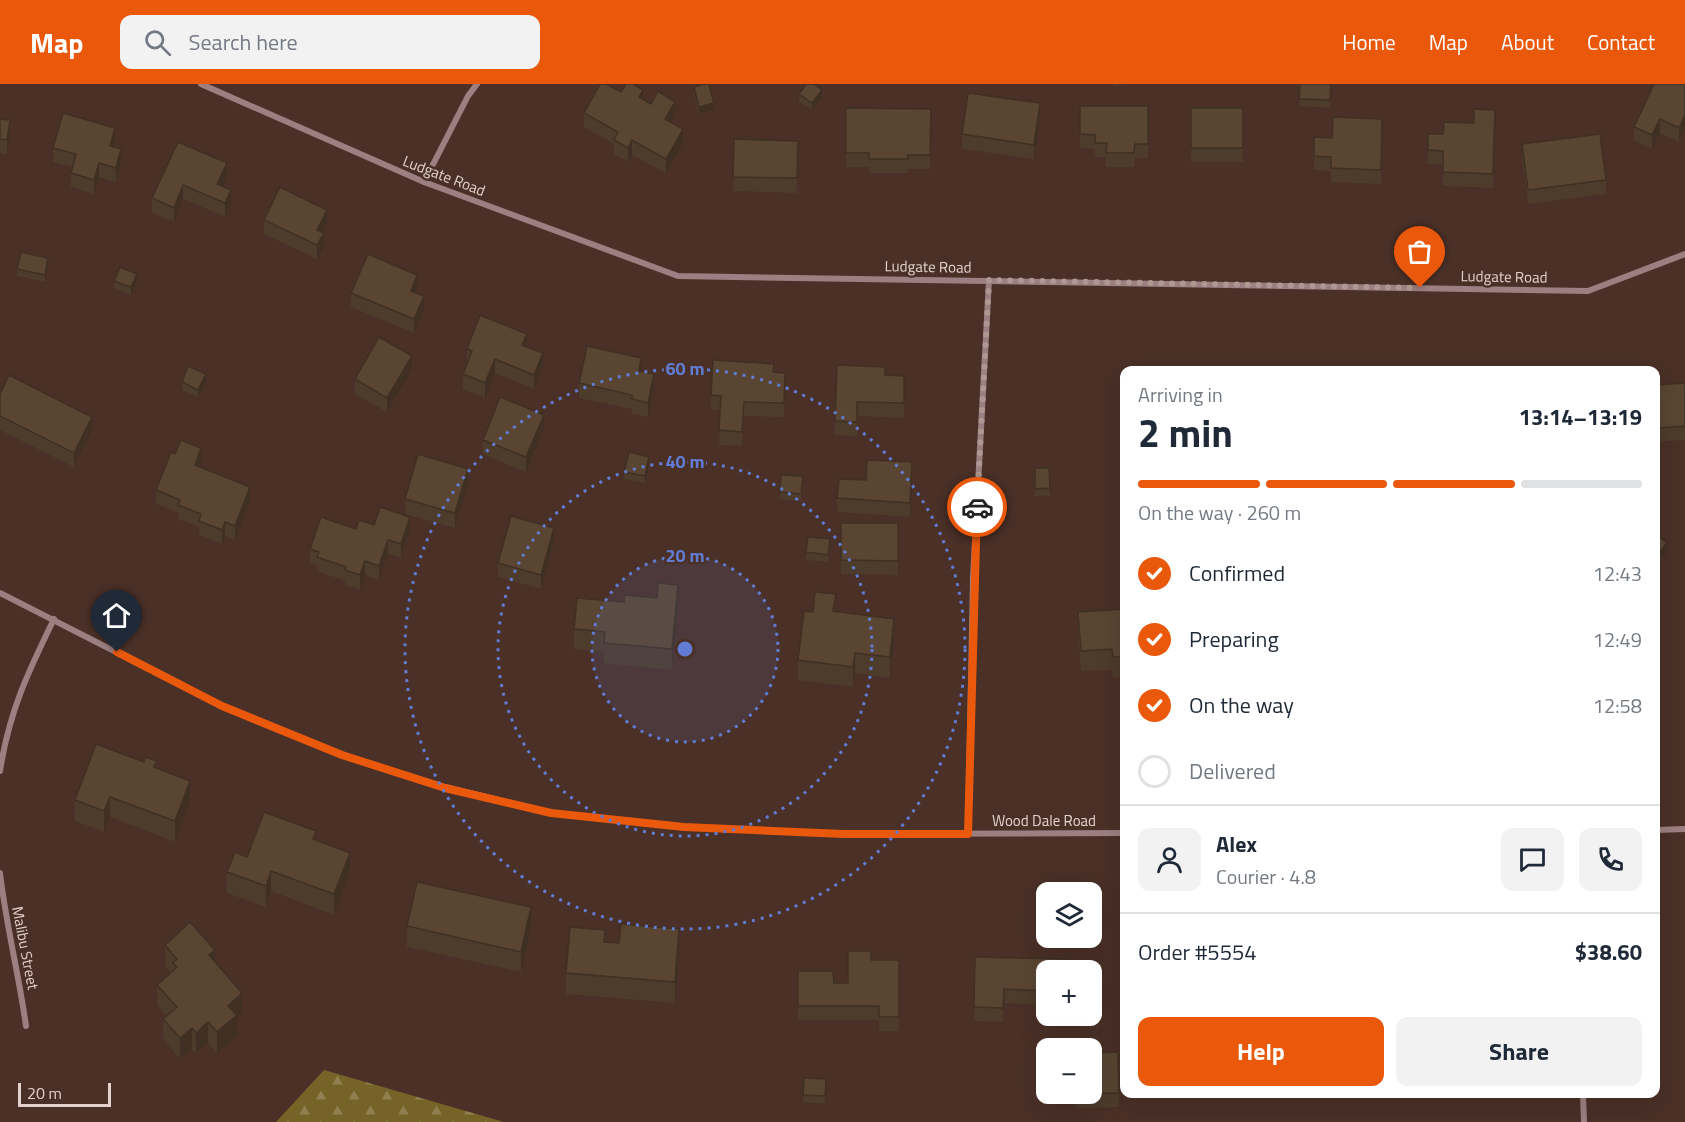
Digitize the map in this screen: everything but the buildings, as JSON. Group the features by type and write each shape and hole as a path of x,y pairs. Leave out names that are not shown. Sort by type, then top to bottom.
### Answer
{"street":[{"name":"Ludgate Road","path":"201,84 424,182 678,276 1588,291 1685,254"},
{"path":"424,182 468,96 477,84"},
{"path":"968,834 973,578 989,280"},
{"name":"Wood Dale Road","path":"0,593 222,706 342,755 445,788 551,813 695,828 844,834 1120,833"},
{"path":"0,771 5,737 21,688 54,619"},
{"path":"1660,830 1685,829"},
{"name":"Malibu Street","path":"0,873 4,907 27,1026"},
{"path":"1583,1098 1584,1122"}],"green space":[{"path":"324,1070 504,1122 276,1122"}],"way so far":[{"path":"977,507 989,280 1420,288"}],"route":[{"path":"117,652 222,706 342,755 445,788 551,813 684,827 844,834 968,834 973,578 977,507"}]}
